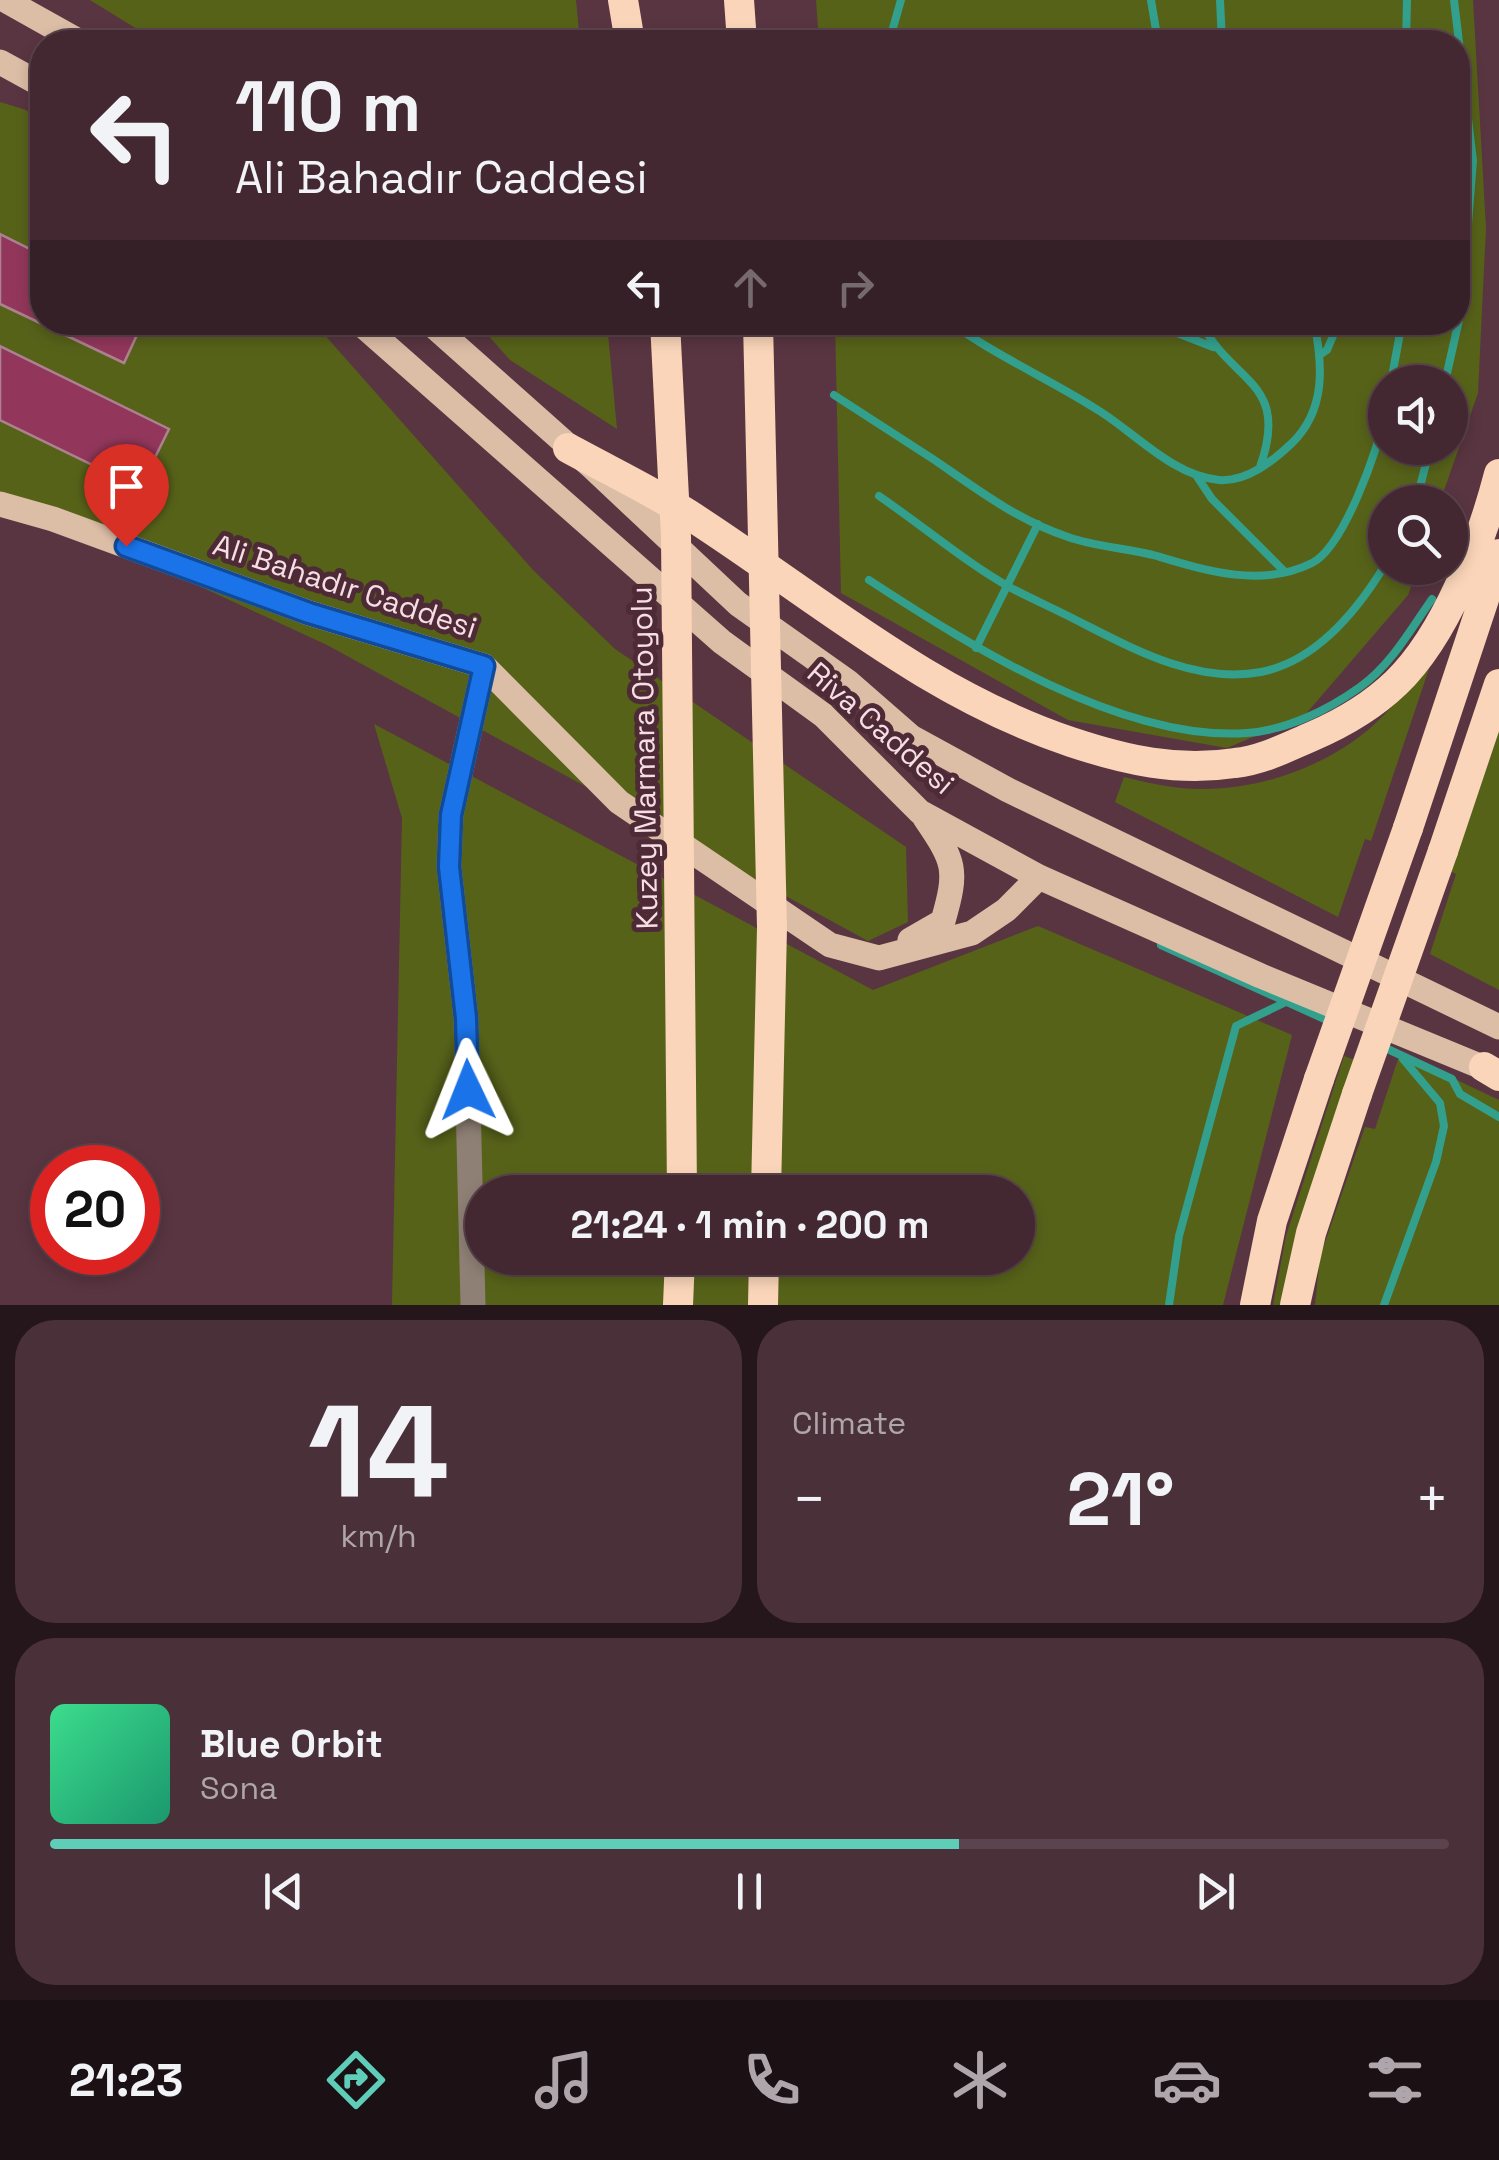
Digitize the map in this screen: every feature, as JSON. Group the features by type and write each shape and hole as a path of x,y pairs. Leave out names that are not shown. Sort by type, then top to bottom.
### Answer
{"highway":[{"path":"622,0 628,30"},
{"path":"640,0 643,30"},
{"path":"739,0 741,30"},
{"name":"Kuzey Marmara Otoyolu","path":"667,335 677,557 682,1175"},
{"path":"758,335 772,928 766,1175"},
{"path":"568,448 686,512 929,679 1002,716 1062,739 1144,764 1178,767 1238,763 1269,756 1331,728 1396,682 1420,655 1452,598 1499,474"},
{"path":"1255,1305 1272,1221 1499,554"},
{"path":"1295,1305 1311,1234 1499,684"},
{"path":"678,1305 679,1275"},
{"path":"763,1305 764,1275"}],"main road":[{"path":"4,0 58,30"},
{"path":"0,62 30,78"},
{"name":"Riva Caddesi","path":"374,335 722,642 823,715 920,812 1039,876 1262,976 1494,1072"},
{"name":"Riva Caddesi","path":"443,335 738,604 848,682 911,736 1008,790 1499,1026"},
{"name":"Ali Bahadır Caddesi","path":"0,504 53,519 309,613 484,666 619,802 830,946 879,958"},
{"path":"879,958 943,920 952,887 950,856 920,812"},
{"path":"879,958 972,933 1006,910 1039,876"}],"lane":[{"path":"474,1305 466,1018 449,867 451,815 484,666"}],"green space":[{"path":"90,0 576,0 579,30 139,30"},
{"path":"816,0 1473,0 1486,228 1478,393 1468,422 1468,365 1368,365 1368,465 1453,465 1446,485 1368,485 1368,585 1412,585 1408,595 1305,715 1227,748 1068,720 841,593 835,335 1470,335 1470,30 818,30"},
{"path":"0,102 30,113 30,335 325,335 533,570 615,649 906,847 908,922 868,941 327,645 19,503 0,498"},
{"path":"488,335 608,335 617,429 510,360"},
{"path":"1433,645 1437,645 1371,841 1365,839 1338,917 1115,802 1124,777 1181,788 1225,788 1275,778 1323,759 1366,732 1384,715"},
{"path":"1499,723 1499,990 1430,954 1456,874 1450,871"},
{"path":"374,724 873,990 1038,926 1292,1035 1223,1305 392,1305 402,818"},
{"path":"1400,1053 1499,1100 1499,1305 1315,1305 1320,1257 1365,1127 1375,1129"},
{"path":"1344,1056 1355,1060 1285,1305 1273,1305 1286,1236"}],"building":[{"path":"0,234 30,249 30,318 0,304"},
{"path":"65,335 137,335 124,363"},
{"path":"0,346 169,429 140,488 0,420"}],"waterway":[{"path":"892,30 901,0"},
{"path":"1151,0 1156,30"},
{"path":"1220,0 1221,30"},
{"path":"1406,30 1407,0"},
{"path":"1454,0 1458,30"},
{"path":"1470,136 1470,198"},
{"path":"970,335 1101,412 1171,463 1219,480 1240,478 1259,469 1285,450 1303,430 1319,386 1316,335"},
{"path":"1182,335 1213,347"},
{"path":"1209,335 1263,399 1268,438 1260,467"},
{"path":"1321,354 1333,335"},
{"path":"1394,365 1400,335"},
{"path":"1449,365 1456,335"},
{"path":"834,395 999,504 1050,530 1079,540 1235,574 1274,575 1312,563 1336,538 1369,465"},
{"path":"1420,485 1426,465"},
{"path":"1196,475 1212,499 1285,572"},
{"path":"879,496 1011,588 1145,653 1190,669 1237,674 1281,666 1334,632 1372,585"},
{"path":"976,648 1038,524"},
{"path":"869,580 953,633 1049,685 1150,722 1199,732 1262,731 1306,718 1334,703 1381,668 1432,599"},
{"path":"1161,945 1331,1022"},
{"path":"1169,1305 1179,1236 1236,1026 1288,1001"},
{"path":"1379,1045 1452,1079 1460,1094 1499,1117"},
{"path":"1384,1305 1436,1162 1444,1126 1440,1103 1403,1059"}],"route":[{"path":"126,546 309,613 484,666 451,815 449,867 466,1018 468,1090"}]}
